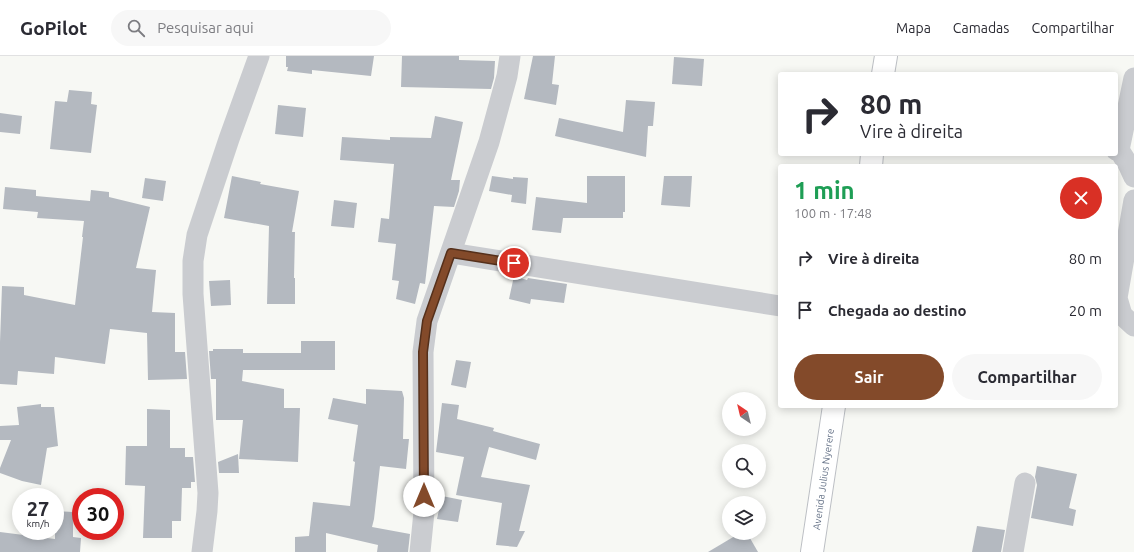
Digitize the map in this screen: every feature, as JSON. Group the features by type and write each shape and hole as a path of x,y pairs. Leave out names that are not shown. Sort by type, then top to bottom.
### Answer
{"street":[{"path":"202,552 208,493 193,294 193,262 198,235 229,138 259,56"},
{"path":"420,552 424,512 423,352 427,321 489,142 507,76 510,56"},
{"path":"883,72 886,56"},
{"path":"1134,78 1123,140 1128,164 1134,177"},
{"path":"1118,292 1134,200"},
{"path":"451,253 778,306"},
{"path":"1118,301 1122,315 1134,326"},
{"name":"Avenida Julius Nyerere","path":"812,552 834,408"},
{"path":"1013,552 1025,483"}],"building":[{"path":"286,56 374,56 371,76 312,70 312,74 287,71 288,67 286,67"},
{"path":"402,56 459,56 459,60 495,61 494,78 491,89 401,87"},
{"path":"533,56 555,56 552,84 559,85 556,105 524,99"},
{"path":"674,57 704,59 702,86 672,84"},
{"path":"69,90 92,92 91,104 97,105 91,153 50,149 55,101 67,102"},
{"path":"626,100 655,102 653,126 648,126 646,157 555,136 559,118 623,132"},
{"path":"278,105 306,108 303,137 275,134"},
{"path":"0,113 22,116 20,134 0,132"},
{"path":"435,116 463,122 451,180 460,180 459,191 454,207 434,206 425,284 420,283 415,304 396,299 399,281 392,280 396,244 378,242 381,218 389,219 394,164 340,160 342,137 390,140 390,137 431,138"},
{"path":"232,176 261,182 260,184 299,191 292,232 295,232 295,304 267,304 269,226 224,218"},
{"path":"492,176 513,179 513,177 528,178 526,204 511,202 512,195 489,191"},
{"path":"587,176 625,176 625,212 623,212 623,218 563,218 561,233 532,230 536,197 587,203"},
{"path":"664,176 692,176 690,207 661,205"},
{"path":"145,178 166,181 163,201 142,198"},
{"path":"5,187 36,190 36,196 90,201 91,190 109,192 109,197 150,207 136,268 156,270 152,312 175,313 175,352 185,352 187,379 148,380 147,333 110,329 105,364 55,357 54,374 18,371 17,385 0,384 2,286 24,287 24,295 75,305 84,221 37,218 38,212 3,209"},
{"path":"334,200 357,203 354,228 331,226"},
{"path":"514,276 527,280 528,278 567,284 564,303 531,299 530,304 509,299"},
{"path":"230,280 231,305 211,306 209,281"},
{"path":"301,341 335,341 335,370 243,370 242,381 284,389 284,408 300,408 298,462 239,459 243,420 216,420 216,379 211,379 209,351 213,351 213,349 243,349 243,353 301,353"},
{"path":"456,360 471,362 466,388 451,385"},
{"path":"366,389 402,391 404,398 403,439 409,439 406,469 380,466 372,527 410,534 408,552 377,552 378,545 326,533 326,552 295,552 295,537 309,536 313,502 350,506 355,462 353,461 358,425 328,419 333,398 366,404"},
{"path":"442,403 459,405 457,419 494,428 493,431 540,444 536,460 489,447 481,477 530,485 519,531 525,531 517,547 496,545 502,503 456,495 464,457 436,452"},
{"path":"41,404 41,407 54,407 58,446 47,448 41,485 22,481 0,473 0,468 11,440 0,440 0,426 19,425 17,407"},
{"path":"147,409 170,410 170,448 185,448 185,457 193,457 195,482 191,482 191,488 182,488 181,521 172,521 172,538 143,538 145,486 125,485 126,446 147,446"},
{"path":"238,454 239,473 219,473 218,462"},
{"path":"1037,466 1077,474 1069,508 1076,510 1073,526 1031,518 1037,485 1035,477"},
{"path":"442,496 462,500 458,522 437,519"},
{"path":"64,512 72,512 72,540 81,540 80,552 0,552 0,532 12,534 12,540 64,540"},
{"path":"977,526 1005,530 1001,552 972,552"},
{"path":"728,540 751,540 758,552 708,552"}],"route":[{"path":"424,496 423,352 427,321 451,253 514,263"}]}
